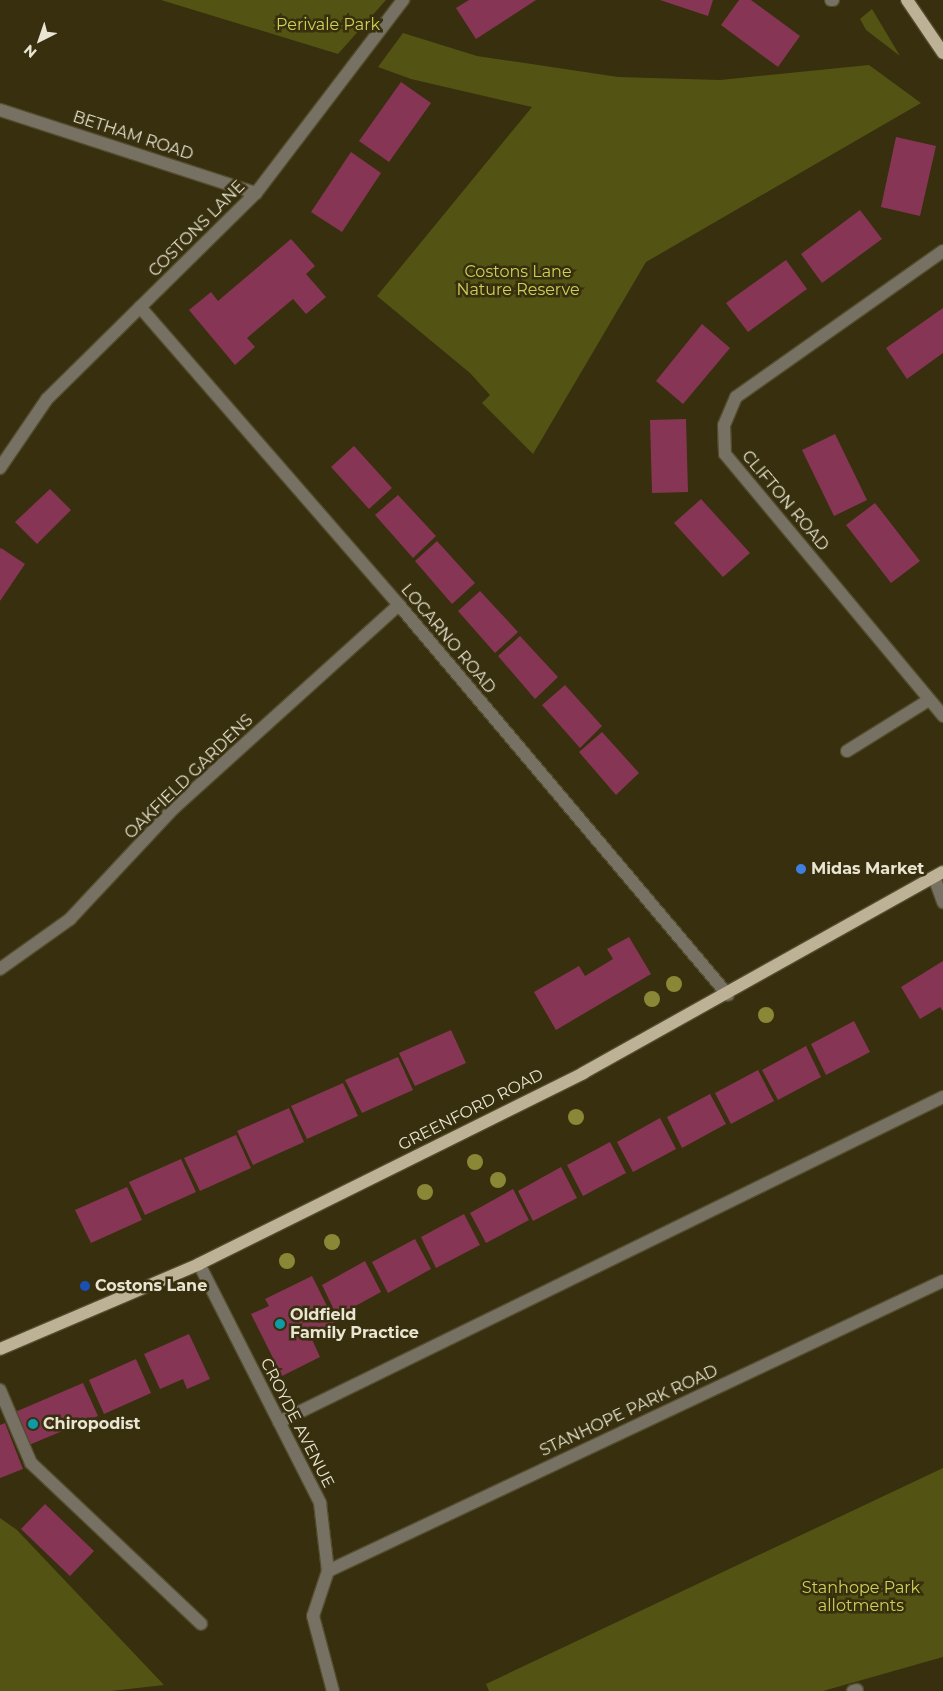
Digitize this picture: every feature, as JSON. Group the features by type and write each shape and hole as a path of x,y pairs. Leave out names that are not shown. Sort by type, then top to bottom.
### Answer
{"main road":[{"path":"907,0 943,53"},
{"name":"GREENFORD ROAD","path":"0,1349 199,1264 583,1073 728,995 939,875"}],"street":[{"name":"COSTONS LANE","path":"0,468 47,399 256,193 403,0"},
{"name":"BETHAM ROAD","path":"0,110 256,193"},
{"name":"CLIFTON ROAD","path":"943,251 736,397 724,425 725,454 943,716"},
{"name":"LOCARNO ROAD","path":"140,307 399,605 728,995"},
{"name":"OAKFIELD GARDENS","path":"0,968 70,920 174,808 399,605"},
{"path":"846,751 929,700"},
{"path":"939,875 943,902"},
{"path":"279,1422 943,1097"},
{"name":"CROYDE AVENUE","path":"199,1264 320,1504 328,1571 313,1616 333,1691"},
{"name":"STANHOPE PARK ROAD","path":"328,1571 943,1281"},
{"path":"0,1390 31,1463 201,1624"}],"green space":[{"name":"Perivale Park","path":"161,0 386,0 338,54"},
{"path":"872,9 900,56 866,30 860,19"},
{"name":"Costons Lane Nature Reserve","path":"403,33 477,56 618,77 720,80 869,65 921,103 646,262 533,454 482,403 490,395 470,373 377,296 532,107 411,79 378,67"},
{"name":"Stanhope Park allotments","path":"943,1468 943,1657 823,1691 489,1691 486,1684"},
{"path":"0,1518 17,1530 164,1685 111,1691 0,1691"}],"building":[{"path":"469,0 536,0 476,39 456,8"},
{"path":"660,0 713,0 708,16"},
{"path":"739,0 751,0 800,36 778,67 721,25"},
{"path":"401,82 431,103 389,162 359,141"},
{"path":"896,137 936,146 920,216 881,207"},
{"path":"351,152 381,173 342,232 311,212"},
{"path":"860,210 882,239 822,283 801,254"},
{"path":"291,239 315,266 306,274 326,297 306,314 293,299 247,338 255,347 235,365 189,310 211,292 218,301"},
{"path":"786,260 807,289 748,332 726,303"},
{"path":"943,308 943,353 907,379 886,348"},
{"path":"702,324 730,348 683,404 656,381"},
{"path":"686,419 688,492 652,493 650,420"},
{"path":"835,434 867,500 834,516 802,450"},
{"path":"354,446 392,488 369,509 331,467"},
{"path":"50,489 71,510 37,544 15,522"},
{"path":"398,495 436,536 413,558 375,515"},
{"path":"701,499 750,553 723,577 674,523"},
{"path":"875,503 920,561 891,583 846,525"},
{"path":"437,541 475,583 452,604 415,561"},
{"path":"0,549 25,564 0,601"},
{"path":"480,591 518,632 495,653 458,611"},
{"path":"520,636 558,677 535,699 498,656"},
{"path":"565,685 602,726 580,748 542,705"},
{"path":"602,732 639,773 616,795 579,752"},
{"path":"629,937 651,974 556,1030 534,992 579,966 585,976 613,959 607,949"},
{"path":"943,961 943,1011 940,1007 920,1019 901,987"},
{"path":"854,1021 870,1052 826,1075 811,1044"},
{"path":"451,1030 466,1063 415,1086 399,1053"},
{"path":"806,1046 821,1077 778,1100 762,1070"},
{"path":"398,1057 413,1090 362,1113 345,1080"},
{"path":"758,1070 774,1101 731,1124 715,1093"},
{"path":"343,1083 358,1116 307,1139 291,1106"},
{"path":"710,1094 726,1124 682,1148 667,1117"},
{"path":"289,1108 304,1142 253,1165 237,1131"},
{"path":"660,1118 676,1149 633,1172 617,1142"},
{"path":"236,1135 251,1168 200,1191 184,1158"},
{"path":"610,1142 626,1173 583,1196 567,1165"},
{"path":"181,1159 196,1192 145,1215 129,1182"},
{"path":"561,1167 577,1198 533,1221 518,1191"},
{"path":"127,1187 142,1220 91,1243 75,1210"},
{"path":"513,1189 529,1220 486,1243 470,1213"},
{"path":"464,1214 480,1245 436,1268 421,1237"},
{"path":"415,1239 431,1269 388,1293 372,1262"},
{"path":"365,1261 381,1292 337,1316 322,1285"},
{"name":"Oldfield Family Practice","path":"312,1276 335,1322 310,1335 320,1357 282,1376 251,1314 269,1306 265,1299"},
{"path":"189,1334 210,1379 187,1389 183,1379 160,1389 144,1354"},
{"path":"136,1359 151,1393 104,1414 89,1380"},
{"path":"83,1383 98,1416 29,1445 15,1412"},
{"path":"5,1423 23,1469 0,1478 0,1425"},
{"path":"45,1504 94,1551 70,1576 21,1529"}],"place":[{"name":"Midas Market","path":"801,869"},
{"name":"Costons Lane","path":"85,1286"},
{"name":"Oldfield Family Practice","path":"280,1324"},
{"name":"Chiropodist","path":"33,1424"}]}
